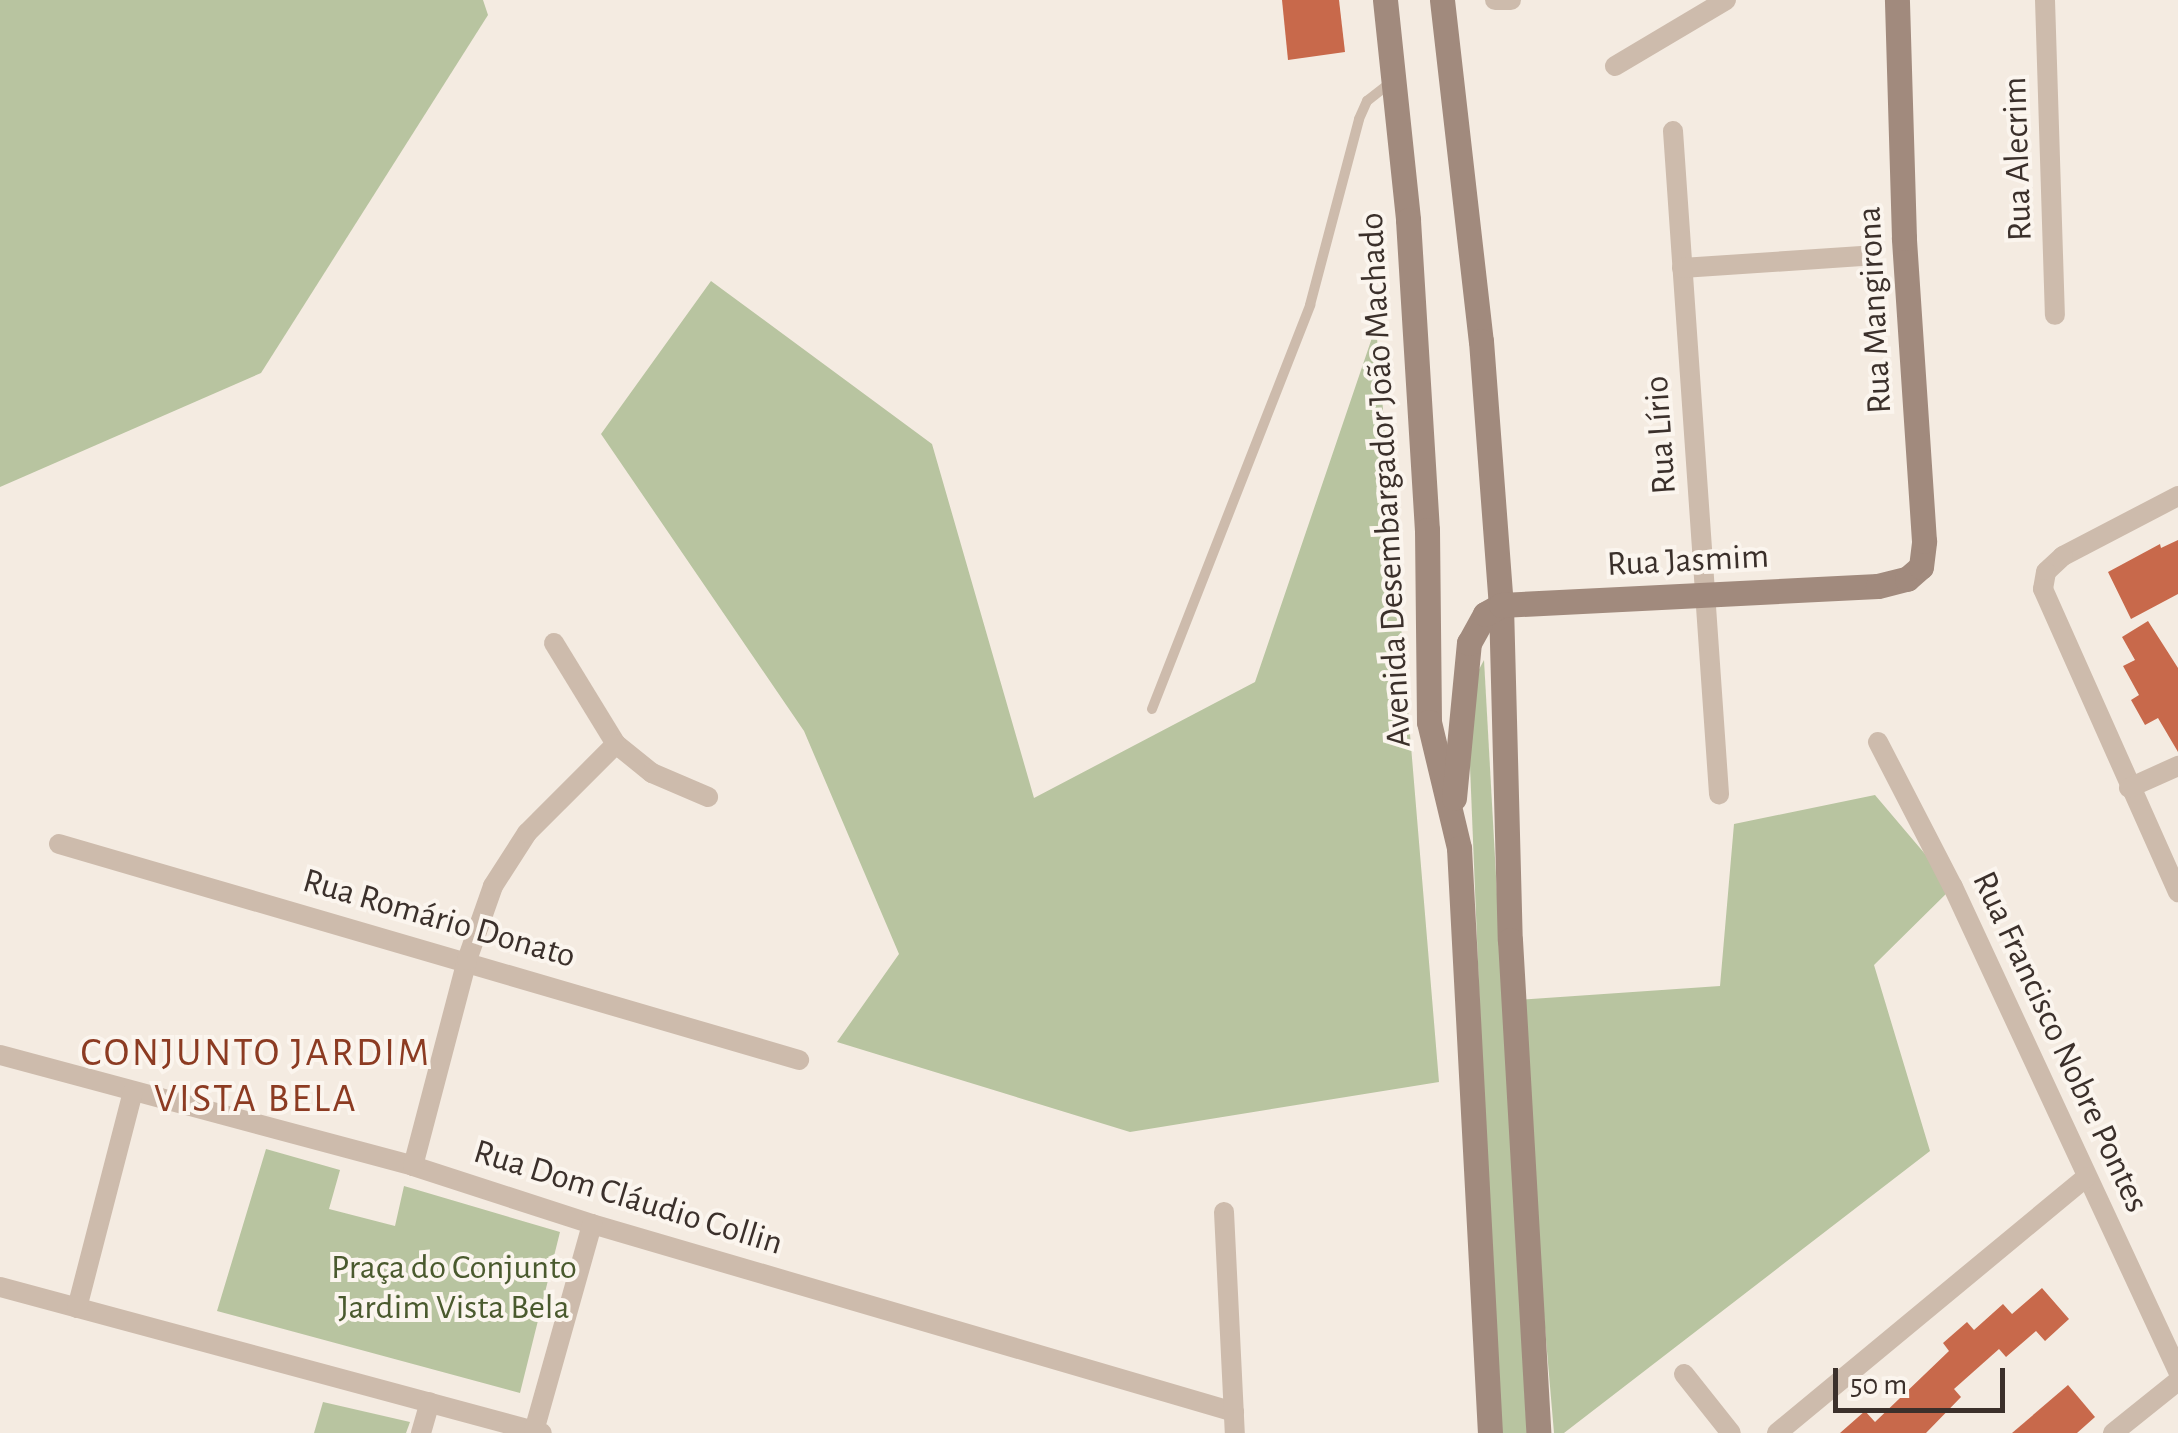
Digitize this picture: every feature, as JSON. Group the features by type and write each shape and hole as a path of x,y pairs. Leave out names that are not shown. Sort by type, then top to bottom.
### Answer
{"street":[{"name":"Avenida Desembargador João Machado","path":"1385,0 1408,220 1428,530 1429,722 1459,848 1490,1433"},
{"path":"1442,0 1482,341 1501,605 1510,940 1538,1433"},
{"path":"1495,0 1511,0"},
{"path":"1615,66 1726,0"},
{"name":"Rua Mangirona","path":"1878,586 1902,582 1917,572 1924,542 1904,238 1896,0"},
{"name":"Rua Alecrim","path":"2045,0 2055,315"},
{"name":"Rua Lírio","path":"1673,131 1719,794"},
{"path":"1682,268 1862,256"},
{"path":"2178,496 2086,541 2046,572 2043,589 2178,892"},
{"name":"Rua Jasmim","path":"1501,605 1878,586"},
{"path":"1452,813 1469,643 1485,614 1501,605"},
{"path":"554,643 616,744 652,773 708,797"},
{"name":"Rua Francisco Nobre Pontes","path":"1878,742 1954,887 2178,1371"},
{"path":"413,1166 468,960 494,886 526,834 616,744"},
{"path":"2129,788 2178,766"},
{"name":"Rua Romário Donato","path":"60,844 468,960 799,1060"},
{"name":"Rua Dom Cláudio Collin","path":"0,1055 413,1166 1234,1422"},
{"path":"78,1308 133,1091"},
{"path":"1777,1433 2086,1177"},
{"path":"1224,1212 1234,1422"},
{"path":"0,1287 538,1432 592,1224"},
{"path":"1684,1374 1731,1433"},
{"path":"2113,1433 2178,1381"},
{"path":"421,1433 430,1402"}],"lane":[{"path":"1152,710 1310,305 1360,119 1367,101 1391,82"}],"green space":[{"path":"0,0 483,0 488,15 261,373 0,487"},
{"path":"711,281 932,444 1034,798 1255,682 1376,326 1439,1082 1130,1132 837,1042 899,954 804,731 601,434"},
{"path":"1484,660 1527,1433 1497,1433 1467,692"},
{"path":"1875,795 1953,887 1874,965 1930,1151 1564,1433 1554,1433 1517,1000 1720,986 1734,824"},
{"name":"Praça do Conjunto Jardim Vista Bela","path":"266,1149 340,1170 329,1209 395,1226 404,1186 560,1232 520,1393 217,1311"},
{"path":"323,1402 410,1422 406,1433 314,1433"}],"building":[{"path":"1282,0 1339,0 1345,52 1288,60"},
{"path":"2178,540 2178,594 2131,619 2108,572 2160,544 2161,548"},
{"path":"2148,621 2178,668 2178,752 2158,718 2145,725 2131,700 2139,695 2123,666 2135,660 2122,637"},
{"path":"2042,1288 2069,1319 2045,1341 2036,1331 2006,1357 1999,1349 1954,1389 1961,1397 1926,1433 1840,1433 1865,1411 1875,1422 1949,1351 1943,1343 1967,1322 1974,1330 2003,1304 2012,1314"},
{"path":"2068,1385 2095,1417 2077,1433 2012,1433"}],"district":[{"name":"CONJUNTO JARDIM VISTA BELA","path":"256,1076"}]}
